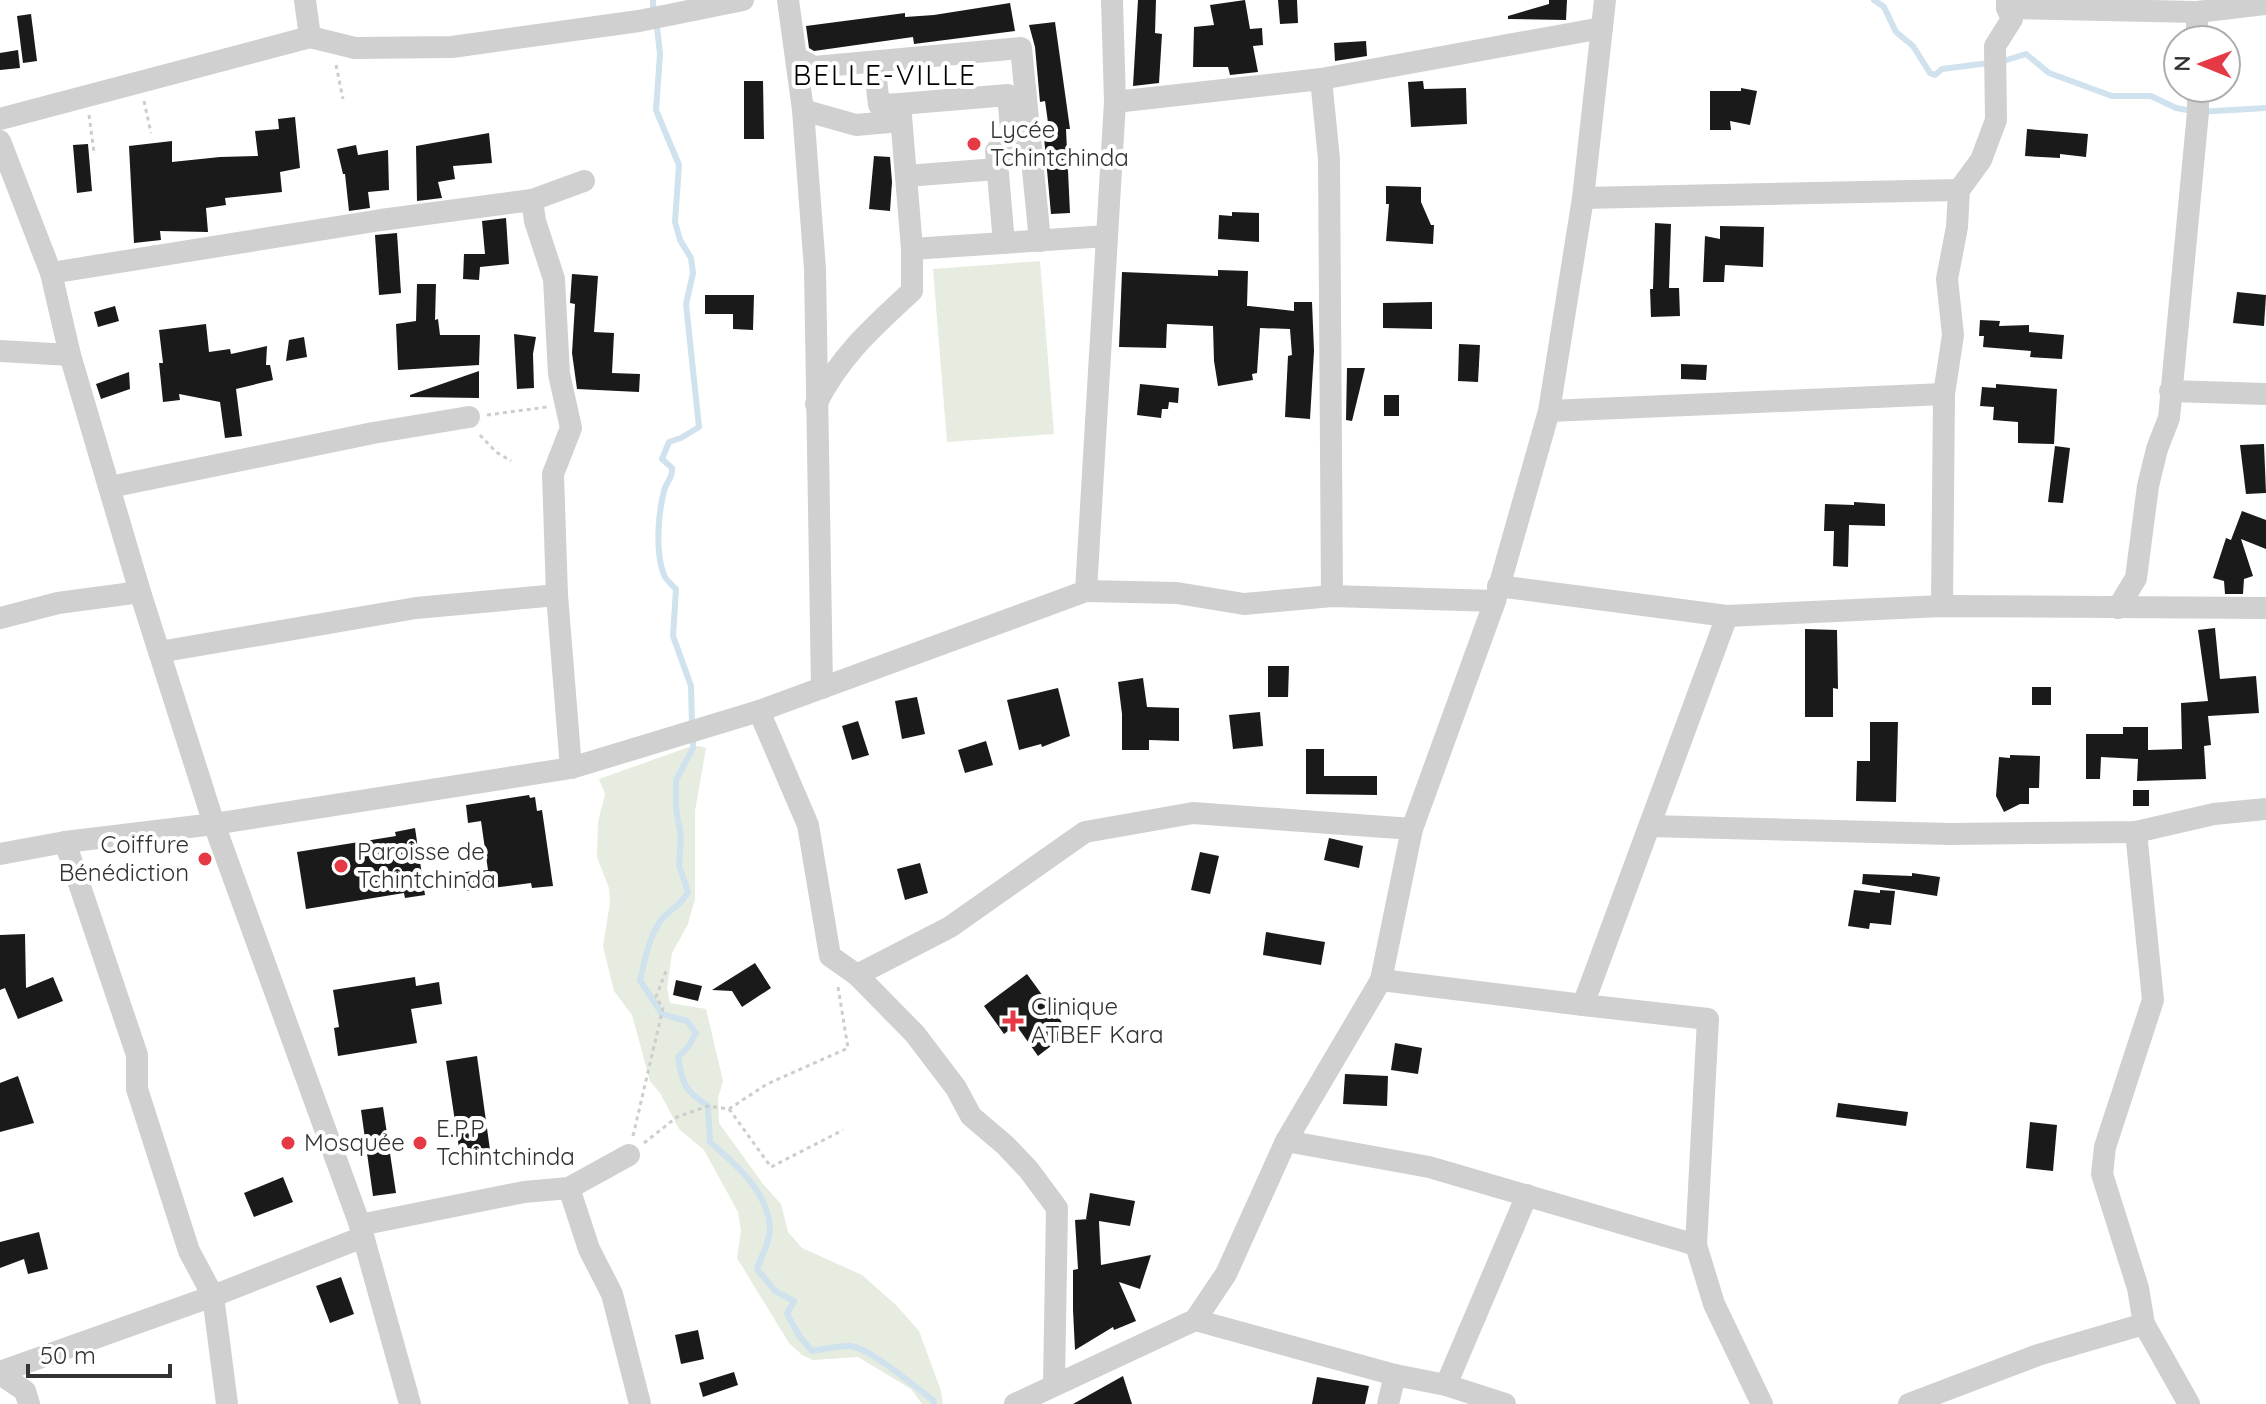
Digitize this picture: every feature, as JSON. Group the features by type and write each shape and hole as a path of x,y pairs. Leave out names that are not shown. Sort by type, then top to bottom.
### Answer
{"street":[{"path":"305,0 317,39"},
{"path":"0,119 317,39 355,48 452,47 639,21 743,0"},
{"path":"788,0 803,110 815,269 822,688"},
{"path":"1086,591 1115,102 1112,0"},
{"path":"1021,1402 1195,1320 1226,1274 1286,1141 1381,980 1412,829 1497,594 1549,411 1583,198 1605,0"},
{"path":"1942,606 1944,394 1953,335 1947,279 1957,227 1959,190 1981,160 1996,120 1995,46 2012,19 2007,4 2197,12 2266,4"},
{"path":"2197,12 2197,24"},
{"path":"1115,102 1321,79 1602,28"},
{"path":"796,57 814,67 1021,48 1016,94 1022,149 1040,241"},
{"path":"874,62 879,105 901,113"},
{"path":"1321,79 1329,159 1332,596"},
{"path":"803,110 856,125 901,113 1016,94"},
{"path":"2118,608 2136,578 2148,486 2169,418 2198,104"},
{"path":"815,405 828,380 858,340 912,291 912,249 901,113"},
{"path":"0,141 51,273 70,355 159,652 214,824 361,1231 410,1404"},
{"path":"1004,243 996,151 1022,149"},
{"path":"906,176 997,169"},
{"path":"51,273 532,200 584,181"},
{"path":"1583,198 1959,190"},
{"path":"532,200 535,221 554,279 559,374 571,428 553,474 557,595 571,768"},
{"path":"912,249 1107,236"},
{"path":"0,351 70,355"},
{"path":"2170,391 2266,394"},
{"path":"1549,411 1944,394"},
{"path":"110,487 357,436 469,417"},
{"path":"0,854 571,768 759,711 1086,591 1177,593 1244,604 1332,596 1497,594 1727,616 1942,606 2266,608"},
{"path":"0,618 58,603 140,592"},
{"path":"159,652 416,608 557,595"},
{"path":"1583,1005 1727,616"},
{"path":"759,711 808,825 830,956 857,975 915,1034 956,1088 971,1116 1028,1169 1057,1208 1054,1384"},
{"path":"1650,826 1950,834 2136,832 2214,814 2266,809"},
{"path":"857,975 950,927 1085,832 1193,813 1412,829"},
{"path":"2136,832 2153,1000 2105,1147 2102,1174 2138,1288 2144,1324 2189,1404"},
{"path":"65,842 137,1055 137,1089 189,1251 213,1296 227,1404"},
{"path":"1381,980 1708,1019 1696,1245 1714,1304 1762,1404"},
{"path":"1286,1141 1429,1167 1696,1245"},
{"path":"0,1373 213,1296 361,1231 524,1192 569,1188 629,1155"},
{"path":"569,1188 589,1249 612,1294 640,1404"},
{"path":"1446,1385 1527,1195"},
{"path":"1195,1320 1395,1375 1446,1385 1505,1404"},
{"path":"1909,1404 2038,1355 2144,1324"},
{"path":"0,1373 25,1391 29,1404"},
{"path":"1388,1404 1395,1375"}],"path":[{"path":"317,39 338,68 343,99"},
{"path":"139,82 151,133"},
{"path":"86,96 94,152"},
{"path":"511,461 496,452 469,417 546,407 566,408"},
{"path":"629,1155 677,1117 708,1106 729,1109 767,1084 848,1048 845,1017 830,956"},
{"path":"629,1155 663,1008 656,997 666,971"},
{"path":"729,1109 771,1167 843,1130"}],"shaded area":[{"path":"1040,261 1054,434 947,442 933,269"},
{"path":"699,746 706,748 695,811 695,899 688,924 672,953 667,988 670,1003 706,1009 723,1081 718,1098 719,1123 781,1204 788,1232 802,1248 862,1275 897,1306 919,1331 943,1404 922,1404 911,1389 858,1357 813,1360 789,1343 737,1258 741,1231 738,1212 704,1150 679,1129 650,1081 632,1015 614,991 603,946 610,903 609,888 597,857 598,822 605,794 599,779"}],"building":[{"path":"1138,0 1156,0 1155,33 1162,34 1159,83 1133,86"},
{"path":"1245,0 1250,29 1262,28 1263,45 1253,46 1258,72 1230,75 1228,67 1193,67 1194,27 1214,25 1210,5"},
{"path":"1278,0 1297,0 1298,23 1280,24"},
{"path":"1549,0 1567,0 1566,20 1508,19 1508,16 1549,4"},
{"path":"1010,3 1015,31 914,44 913,37 814,51 809,48 806,26 905,13 905,17 934,15"},
{"path":"31,14 37,61 23,63 17,16"},
{"path":"1055,22 1070,129 1066,129 1070,213 1051,214 1044,137 1050,137 1045,101 1040,102 1035,47 1029,25"},
{"path":"1366,41 1367,56 1335,61 1334,43"},
{"path":"18,50 20,68 0,70 0,53"},
{"path":"744,81 763,81 764,139 744,139"},
{"path":"1423,81 1424,89 1466,88 1467,124 1411,127 1408,82"},
{"path":"1741,88 1757,91 1750,125 1730,121 1731,130 1710,130 1710,91 1741,91"},
{"path":"295,117 300,168 280,172 282,192 225,198 226,205 206,208 208,232 160,231 161,240 134,243 129,146 172,141 172,162 258,156 255,131 279,129 278,119"},
{"path":"2027,129 2088,134 2086,157 2060,154 2060,158 2025,156"},
{"path":"489,133 492,163 453,166 455,179 438,182 442,198 417,201 416,146"},
{"path":"88,144 92,191 77,193 73,145"},
{"path":"356,145 358,155 388,150 389,190 368,192 370,208 349,211 345,174 337,149"},
{"path":"874,156 890,157 890,211 869,209"},
{"path":"1386,186 1421,187 1421,202 1431,225 1434,225 1433,244 1386,241 1389,204 1386,204"},
{"path":"1232,212 1259,213 1259,242 1218,239 1219,215 1232,216"},
{"path":"506,218 509,264 480,267 479,280 463,279 464,254 485,254 482,221"},
{"path":"1655,223 1671,224 1669,288 1679,288 1680,316 1651,317"},
{"path":"1720,226 1764,227 1763,267 1725,265 1724,282 1703,282 1705,236 1720,239"},
{"path":"397,233 401,293 379,295 375,235"},
{"path":"1218,270 1248,271 1247,306 1294,311 1294,302 1312,302 1314,351 1310,419 1285,417 1288,356 1292,355 1290,329 1260,328 1257,373 1252,374 1253,380 1218,386 1213,326 1167,324 1166,348 1119,347 1122,272 1218,276"},
{"path":"572,274 598,276 594,332 614,333 612,373 640,374 639,392 577,389 572,353 575,304 570,303"},
{"path":"417,284 436,284 435,320 438,319 440,335 480,335 479,365 398,370 396,324 416,321"},
{"path":"2237,292 2266,295 2264,326 2233,323"},
{"path":"705,295 754,295 753,330 733,329 733,314 705,314"},
{"path":"1432,302 1432,329 1383,328 1383,303"},
{"path":"115,306 119,321 98,327 94,312"},
{"path":"1980,320 2000,321 1999,326 2029,325 2029,332 2064,335 2062,359 2030,357 2031,351 1983,347 1984,336 1979,336"},
{"path":"206,324 209,352 230,349 231,354 267,346 266,365 270,365 273,380 236,389 242,436 225,438 220,402 179,394 180,400 163,402 159,330"},
{"path":"514,334 536,337 534,388 517,389"},
{"path":"304,337 307,357 286,361 289,340"},
{"path":"1459,344 1480,345 1478,382 1458,381"},
{"path":"1681,364 1707,365 1706,380 1681,379"},
{"path":"1347,368 1365,368 1352,421 1346,420"},
{"path":"479,371 479,398 410,397 410,395"},
{"path":"129,372 130,389 101,399 96,384"},
{"path":"1140,384 1179,388 1178,403 1169,402 1168,409 1162,409 1161,418 1137,415"},
{"path":"1996,384 2057,389 2054,444 2018,443 2018,422 1993,420 1994,407 1980,406 1982,387 1996,388"},
{"path":"1384,395 1399,395 1399,416 1384,416"},
{"path":"2264,444 2266,493 2246,494 2240,445"},
{"path":"2055,446 2070,448 2063,503 2048,502"},
{"path":"1854,502 1885,504 1885,526 1849,525 1848,567 1833,566 1834,531 1824,531 1825,504 1854,505"},
{"path":"2242,511 2266,520 2266,549 2241,539 2253,576 2244,579 2243,594 2225,594 2224,581 2213,578 2226,538 2231,540"},
{"path":"2215,628 2220,679 2256,676 2259,713 2208,716 2211,745 2204,746 2206,779 2137,781 2138,759 2101,757 2100,779 2086,779 2086,734 2123,734 2123,727 2148,727 2148,750 2182,749 2181,703 2208,701 2198,630"},
{"path":"1805,629 1837,630 1838,689 1833,688 1833,717 1805,717"},
{"path":"1268,666 1289,666 1288,697 1268,697"},
{"path":"1143,678 1147,707 1179,708 1179,741 1149,740 1149,750 1122,750 1118,682"},
{"path":"2032,687 2051,687 2051,705 2032,705"},
{"path":"1058,688 1070,736 1042,747 1041,744 1019,750 1007,700"},
{"path":"917,697 925,734 902,739 895,701"},
{"path":"1260,712 1263,746 1233,749 1229,715"},
{"path":"858,721 869,755 852,760 842,726"},
{"path":"1870,722 1898,722 1896,802 1856,801 1857,761 1870,761"},
{"path":"986,741 993,765 965,773 958,750"},
{"path":"1306,749 1324,749 1324,776 1377,776 1377,795 1306,794"},
{"path":"2010,755 2040,756 2039,788 2029,788 2029,804 2020,804 2004,812 1996,796 1999,757 2010,758"},
{"path":"2133,790 2149,790 2149,806 2133,806"},
{"path":"529,795 530,798 535,797 537,811 542,810 553,886 532,888 531,883 467,891 465,872 488,870 481,821 468,823 466,805"},
{"path":"415,828 425,895 405,898 404,893 306,909 297,852 396,836 395,832"},
{"path":"1329,838 1363,846 1359,868 1324,860"},
{"path":"1200,852 1219,856 1210,894 1191,890"},
{"path":"920,863 928,893 905,900 897,869"},
{"path":"1912,873 1940,877 1937,896 1862,884 1863,874 1912,876"},
{"path":"1854,890 1895,891 1891,925 1870,923 1869,929 1848,926"},
{"path":"1266,932 1325,942 1321,965 1263,955"},
{"path":"25,934 26,988 53,977 63,1001 18,1019 5,988 0,990 0,935"},
{"path":"755,963 771,988 742,1007 732,991 712,990"},
{"path":"1027,974 1069,1032 1038,1056 1016,1025 1004,1034 984,1006"},
{"path":"415,977 416,986 439,982 442,1004 411,1009 417,1043 338,1056 334,1028 339,1027 333,990"},
{"path":"676,980 702,986 698,1001 673,995"},
{"path":"1395,1043 1422,1048 1418,1074 1391,1070"},
{"path":"477,1056 490,1150 460,1155 446,1061"},
{"path":"1345,1074 1388,1076 1387,1106 1343,1104"},
{"path":"18,1076 34,1123 0,1132 0,1083"},
{"path":"1838,1103 1908,1112 1906,1126 1836,1117"},
{"path":"383,1107 396,1193 373,1196 361,1110"},
{"path":"2030,1122 2057,1125 2053,1171 2026,1168"},
{"path":"283,1177 293,1202 254,1217 244,1193"},
{"path":"1090,1193 1135,1201 1130,1226 1099,1221 1101,1265 1151,1255 1140,1289 1119,1282 1136,1321 1114,1330 1113,1327 1075,1350 1073,1270 1078,1269 1075,1220 1089,1219 1086,1219"},
{"path":"39,1232 48,1269 28,1274 24,1259 0,1268 0,1242"},
{"path":"341,1277 354,1314 330,1323 316,1286"},
{"path":"698,1330 704,1359 681,1364 675,1335"},
{"path":"734,1372 738,1385 703,1397 699,1383"},
{"path":"1123,1376 1132,1404 1073,1404"},
{"path":"1317,1377 1369,1386 1365,1404 1312,1404"}],"waterway":[{"path":"653,0 653,19 660,54 656,110 679,165 675,222 680,240 691,258 693,273 686,304 699,427 669,442 662,459 672,471 664,491 658,533 661,566 664,575 676,589 673,636 691,686 692,725"},
{"path":"1874,0 1884,7 1896,32 1913,46 1930,73 1935,75 1942,69 1989,63"},
{"path":"2000,62 2026,54 2049,73 2112,96 2151,96 2176,108 2198,112 2266,108"},
{"path":"693,736 693,748 676,780 676,808 681,837 679,865 688,892 654,932 640,980 662,1014 687,1021 696,1033 678,1057 683,1080 689,1091 708,1106 710,1142 749,1179 763,1201 770,1232 757,1269 775,1291 794,1301 787,1314 800,1337 812,1351 846,1346 860,1349 893,1369 934,1404"}],"place":[{"name":"Lycée Tchintchinda","path":"974,144"},
{"name":"Coiffure Bénédiction","path":"205,859"},
{"name":"Paroisse de Tchintchinda","path":"341,866"},
{"name":"Clinique ATBEF Kara","path":"1013,1021"},
{"name":"Mosquée","path":"288,1143"},
{"name":"E.P.P Tchintchinda","path":"420,1143"}],"district":[{"name":"BELLE-VILLE","path":"885,75"}]}
